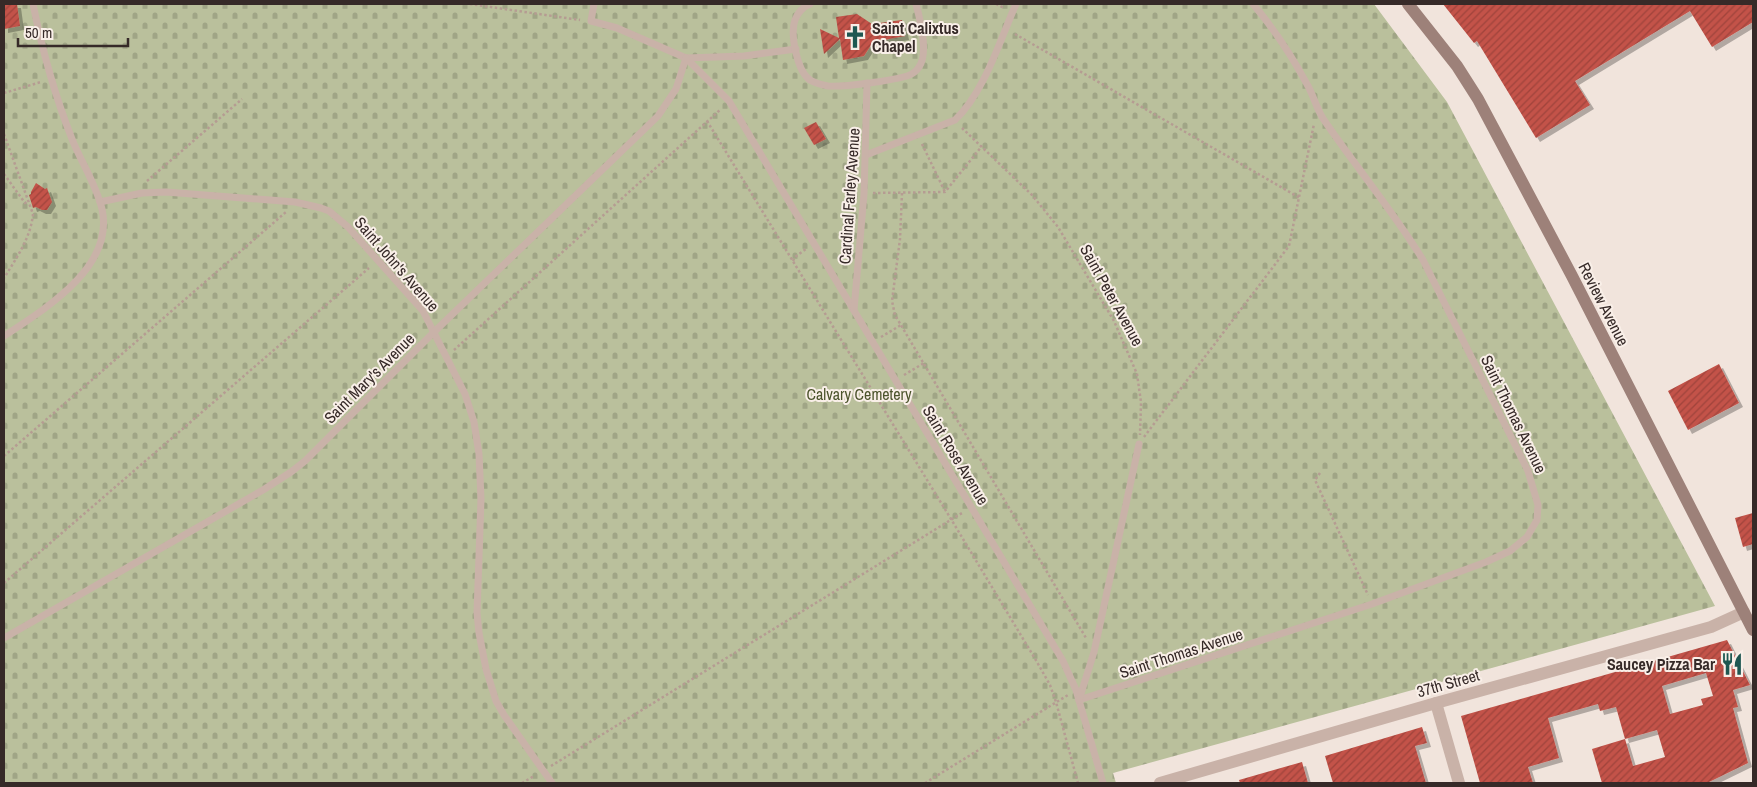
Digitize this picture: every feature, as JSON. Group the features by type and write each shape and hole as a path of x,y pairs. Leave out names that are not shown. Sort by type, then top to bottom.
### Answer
{"main road":[{"name":"Review Avenue","path":"1408,4 1457,66 1478,99 1568,269 1753,630"}],"street":[{"name":"37th Street","path":"1160,783 1436,703 1711,627 1744,612"},
{"path":"1436,703 1459,783"}],"lane":[{"path":"4,336 60,296 87,266 102,238 103,217 100,202 71,137 52,79 33,4"},
{"path":"594,4 591,21 617,28 686,58 744,56 796,49"},
{"path":"810,4 803,8 795,18 793,31 796,49 802,72 811,81 826,86 867,83 914,73 921,65 924,53 916,4"},
{"path":"866,154 954,120 963,112 975,95 1016,4"},
{"name":"Saint Thomas Avenue","path":"1079,700 1122,688 1372,604 1486,562 1510,551 1522,542 1532,531 1537,520 1538,505 1520,455 1423,260 1406,232 1323,119 1310,89 1284,44 1253,4"},
{"name":"Saint Rose Avenue","path":"686,58 729,102 1063,661 1076,690 1102,783"},
{"name":"Saint Mary's Avenue","path":"4,638 263,490 291,472 320,447 434,332 658,116 676,89 686,58"},
{"name":"Cardinal Farley Avenue","path":"854,310 864,194 867,83"},
{"name":"Saint John's Avenue","path":"100,202 142,193 178,192 295,202 329,211 343,222 423,311 465,394 474,422 479,454 481,499 477,595 479,633 490,685 496,701 511,727 552,783"},
{"path":"1079,700 1094,652 1139,444"}],"path":[{"path":"470,4 591,21"},
{"path":"1005,29 1300,198"},
{"path":"4,92 52,79"},
{"path":"142,193 142,186 242,99"},
{"path":"446,358 729,102"},
{"path":"1139,444 1289,246 1317,107"},
{"name":"Saint Peter Avenue","path":"954,120 1032,195 1058,227 1114,321 1131,358 1140,388 1142,416 1139,444"},
{"path":"707,121 951,519 1050,685 1078,783"},
{"path":"4,134 33,214 23,245 4,278"},
{"path":"917,134 945,192"},
{"path":"945,192 982,146"},
{"path":"4,174 25,203 29,201"},
{"path":"902,192 900,239 892,301 895,315 1094,652"},
{"path":"864,194 945,192"},
{"path":"4,456 295,202"},
{"path":"793,261 795,257 814,244"},
{"path":"4,583 378,260"},
{"path":"873,342 901,325"},
{"path":"895,380 924,363"},
{"path":"1320,472 1315,480 1372,604"},
{"path":"523,783 951,519"},
{"path":"925,783 1076,690"}],"green space":[{"name":"Calvary Cemetery","path":"4,4 1374,4 1447,102 1715,606 1113,773 1116,783 4,783"}],"building":[{"path":"4,4 17,4 20,26 4,29"},
{"path":"1443,4 1753,4 1753,22 1712,47 1690,11 1575,81 1590,105 1536,138 1477,41 1474,43"},
{"name":"Saint Calixtus Chapel","path":"857,14 872,24 902,20 905,36 873,42 864,56 843,60 840,39 824,54 820,29 839,38 836,17"},
{"path":"816,122 826,139 814,145 804,128"},
{"path":"36,183 45,189 47,188 52,202 47,210 33,208 29,195"},
{"path":"1719,364 1739,403 1688,430 1668,391"},
{"path":"1753,513 1753,544 1743,547 1735,518"},
{"path":"1727,640 1750,685 1733,690 1738,707 1733,708 1748,763 1707,783 1602,783 1592,749 1625,739 1616,707 1600,711 1598,704 1548,718 1559,758 1528,767 1533,783 1480,783 1461,716","holes":["1706,673 1713,696 1701,699 1703,705 1670,714 1662,686","1657,730 1665,757 1633,766 1625,739"]},
{"path":"1422,727 1427,743 1415,746 1426,783 1333,783 1325,756"},
{"path":"1302,762 1308,783 1240,783 1239,780"}],"place":[{"name":"Saint Calixtus Chapel","path":"855,37"},
{"name":"Saucey Pizza Bar","path":"1732,664"}]}
